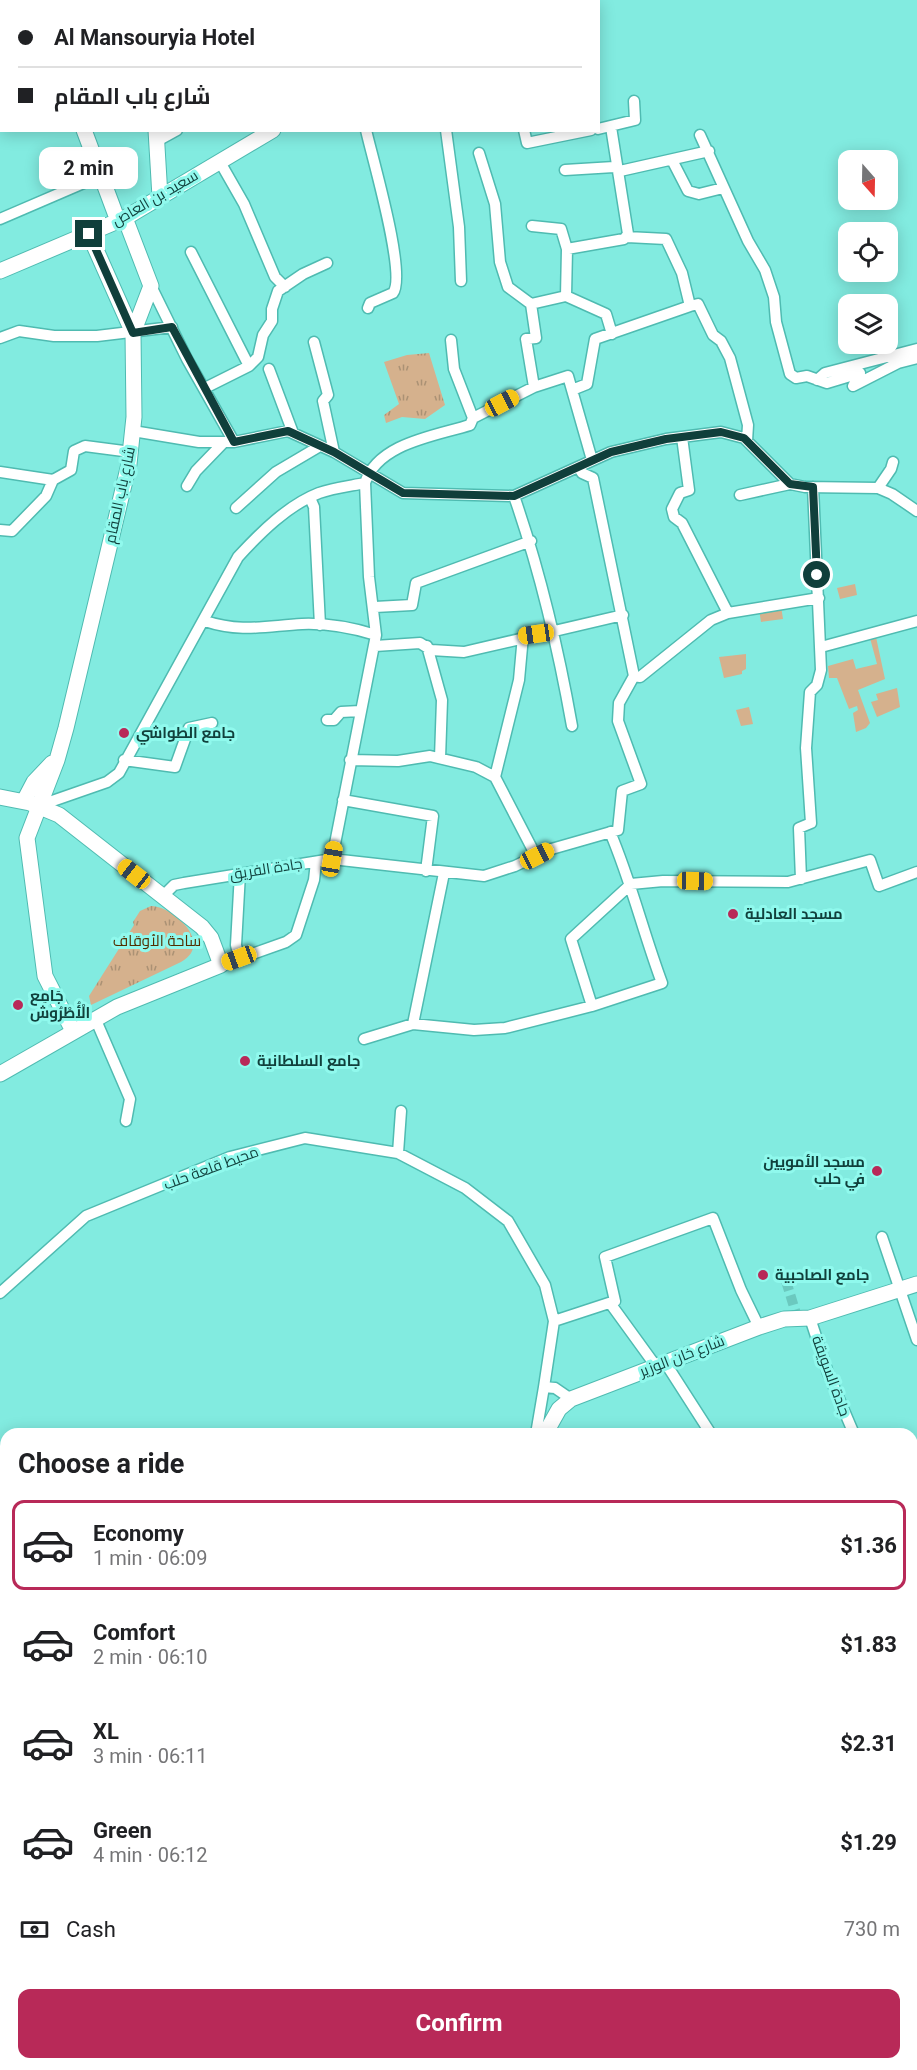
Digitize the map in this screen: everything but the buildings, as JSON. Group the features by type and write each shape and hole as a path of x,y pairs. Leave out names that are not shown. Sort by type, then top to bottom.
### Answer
{"street":[{"path":"600,129 635,120 634,101"},
{"path":"611,127 620,171 627,237"},
{"path":"85,132 100,176 151,286 187,359 205,388 229,442"},
{"name":"سعيد بن العاص","path":"0,272 122,220 270,132"},
{"path":"366,132 391,234 398,280 393,293 370,303 368,309"},
{"path":"446,132 459,227 461,281"},
{"path":"524,132 527,143 581,132"},
{"path":"700,135 709,151 723,188 765,270 774,297 776,322 790,374 796,378 807,376 827,383 860,373 853,386 898,363 917,358"},
{"path":"157,136 160,197"},
{"path":"565,170 614,167 620,171 709,151"},
{"path":"479,153 495,204 500,262 508,287 531,304 536,338 526,339 534,387"},
{"path":"672,160 680,180 688,191 699,194 723,188"},
{"path":"220,162 244,204 276,277 285,287"},
{"path":"0,219 100,176"},
{"path":"532,226 561,229 567,249 566,296"},
{"name":"شارع باب المقام","path":"73,1030 45,976 27,838 31,803 40,775 57,760 130,452 133,431 133,333 89,234"},
{"path":"567,249 627,237 666,238 682,273 690,306"},
{"path":"191,252 249,366"},
{"path":"205,388 249,366 258,357 263,335 272,321 272,309 278,291 303,274 327,264"},
{"path":"133,333 151,286"},
{"path":"531,304 566,296 606,314 612,334"},
{"path":"572,390 587,384 595,339 698,304 713,335 728,353 748,425 747,441"},
{"path":"0,338 19,331 54,336 133,333 172,327"},
{"path":"451,340 454,369 473,418"},
{"path":"314,342 328,395 323,401 334,452"},
{"path":"817,380 825,373 917,349"},
{"path":"269,369 293,433"},
{"path":"31,803 107,782 119,773 172,672 205,621 238,557 286,513 310,498 367,478 397,448 470,425 473,418 534,387 568,376 592,460"},
{"path":"133,431 200,442 229,442 288,431 334,452 367,478 403,493 514,496 611,452 682,437 721,432 747,441 790,484"},
{"path":"682,437 689,490 680,493 672,509 674,517 682,523 728,613"},
{"path":"187,486 196,471 229,442"},
{"path":"0,530 12,531 46,496 53,480 71,470 74,451 85,446 130,452"},
{"path":"236,508 276,472 320,446"},
{"path":"878,488 893,462"},
{"path":"364,1039 413,1024 490,1030 592,1006 662,983 641,926 631,884 610,832 618,830 620,826 622,791 640,784 618,721 619,703 634,676 593,478 582,473 579,467"},
{"path":"0,472 53,480"},
{"path":"332,859 360,711 371,672 375,641 375,607 369,577 367,478"},
{"path":"740,495 790,484 813,487 878,488 916,507"},
{"path":"801,879 799,828 811,823 807,748 810,692 817,685 821,670 819,598 813,529 813,487"},
{"path":"514,496 531,541 555,632 572,726"},
{"path":"310,498 314,507 320,625"},
{"path":"375,607 412,605 416,583 531,541"},
{"path":"634,676 640,677 711,620 728,613 819,598"},
{"path":"205,621 226,628 243,630 320,625 375,641 420,643 431,650 464,652 523,636 555,632 623,615"},
{"path":"821,647 917,621"},
{"path":"495,777 519,680 523,636"},
{"path":"428,646 442,700 440,758"},
{"path":"327,720 334,720 341,712 360,711"},
{"path":"124,760 175,766 189,728 212,723"},
{"path":"350,760 398,761 430,756 466,764 495,777 537,856"},
{"path":"0,797 31,803 65,820 205,929 221,965"},
{"path":"343,800 433,816 426,872"},
{"name":"جادة الفريق","path":"163,896 174,885 332,859 426,872 484,876 610,832"},
{"path":"592,1006 571,939 600,909 631,884 663,881 788,882 870,860 879,886 917,872"},
{"path":"0,1074 73,1030 141,996 296,935 314,880 316,862"},
{"path":"239,958 236,945 240,873"},
{"path":"413,1024 444,873"},
{"path":"95,1018 130,1099 126,1121"},
{"path":"398,1153 401,1111"},
{"name":"محيط قلعة حلب","path":"0,1293 86,1216 230,1158 306,1138 398,1153 465,1188 508,1221 545,1285 554,1321 537,1428"},
{"path":"554,1321 615,1300 605,1257 713,1218 741,1290 759,1327"},
{"path":"882,1237 917,1341"},
{"name":"شارع خان الوزير","path":"662,1366 783,1328 794,1321 900,1292 917,1284"},
{"path":"610,1303 662,1366 707,1428"},
{"name":"جادة السويقة","path":"810,1318 828,1373 851,1428"},
{"name":"شارع خان الوزير","path":"573,1401 759,1327 784,1319 794,1321"},
{"path":"544,1387 555,1388 573,1401"},
{"path":"549,1428 560,1409 573,1401"},
{"path":"556,1428 573,1401"}],"green space":[{"path":"429,353 445,405 425,419 402,417 386,423 384,415 399,404 384,362 407,355"},
{"path":"855,584 857,595 840,599 837,588"},
{"path":"781,606 783,619 761,622 759,609"},
{"path":"876,637 885,679 858,690 870,723 866,728 856,732 853,713 858,710 857,706 849,709 837,678 829,678 828,666 853,659 856,669 877,664 870,638"},
{"path":"746,654 746,669 742,671 742,674 724,678 719,657"},
{"path":"897,688 900,707 877,717 871,702 878,700 876,694"},
{"path":"749,707 753,724 741,726 736,710"},
{"name":"ساحة الأوقاف","path":"151,906 170,912 187,927 192,936 193,946 190,954 181,962 91,1005 89,996 134,925 133,922 140,911"}],"tunnel":[{"path":"786,1281 798,1320"}],"place":[{"name":"جامع الطواشي","path":"124,733"},
{"name":"مسجد العادلية","path":"733,914"},
{"name":"جَامِع الْأُطْرُوش","path":"18,1005"},
{"name":"جامع السلطانية","path":"245,1061"},
{"name":"مسجد الأمويين في حلب","path":"877,1171"},
{"name":"جامع الصاحبية","path":"763,1275"}],"route":[{"path":"89,234 133,333 172,327 187,359 234,442 288,431 334,452 386,485 403,493 475,493 514,496 611,452 666,439 721,432 744,438 790,484 805,488 813,487 813,529 817,575"}]}
